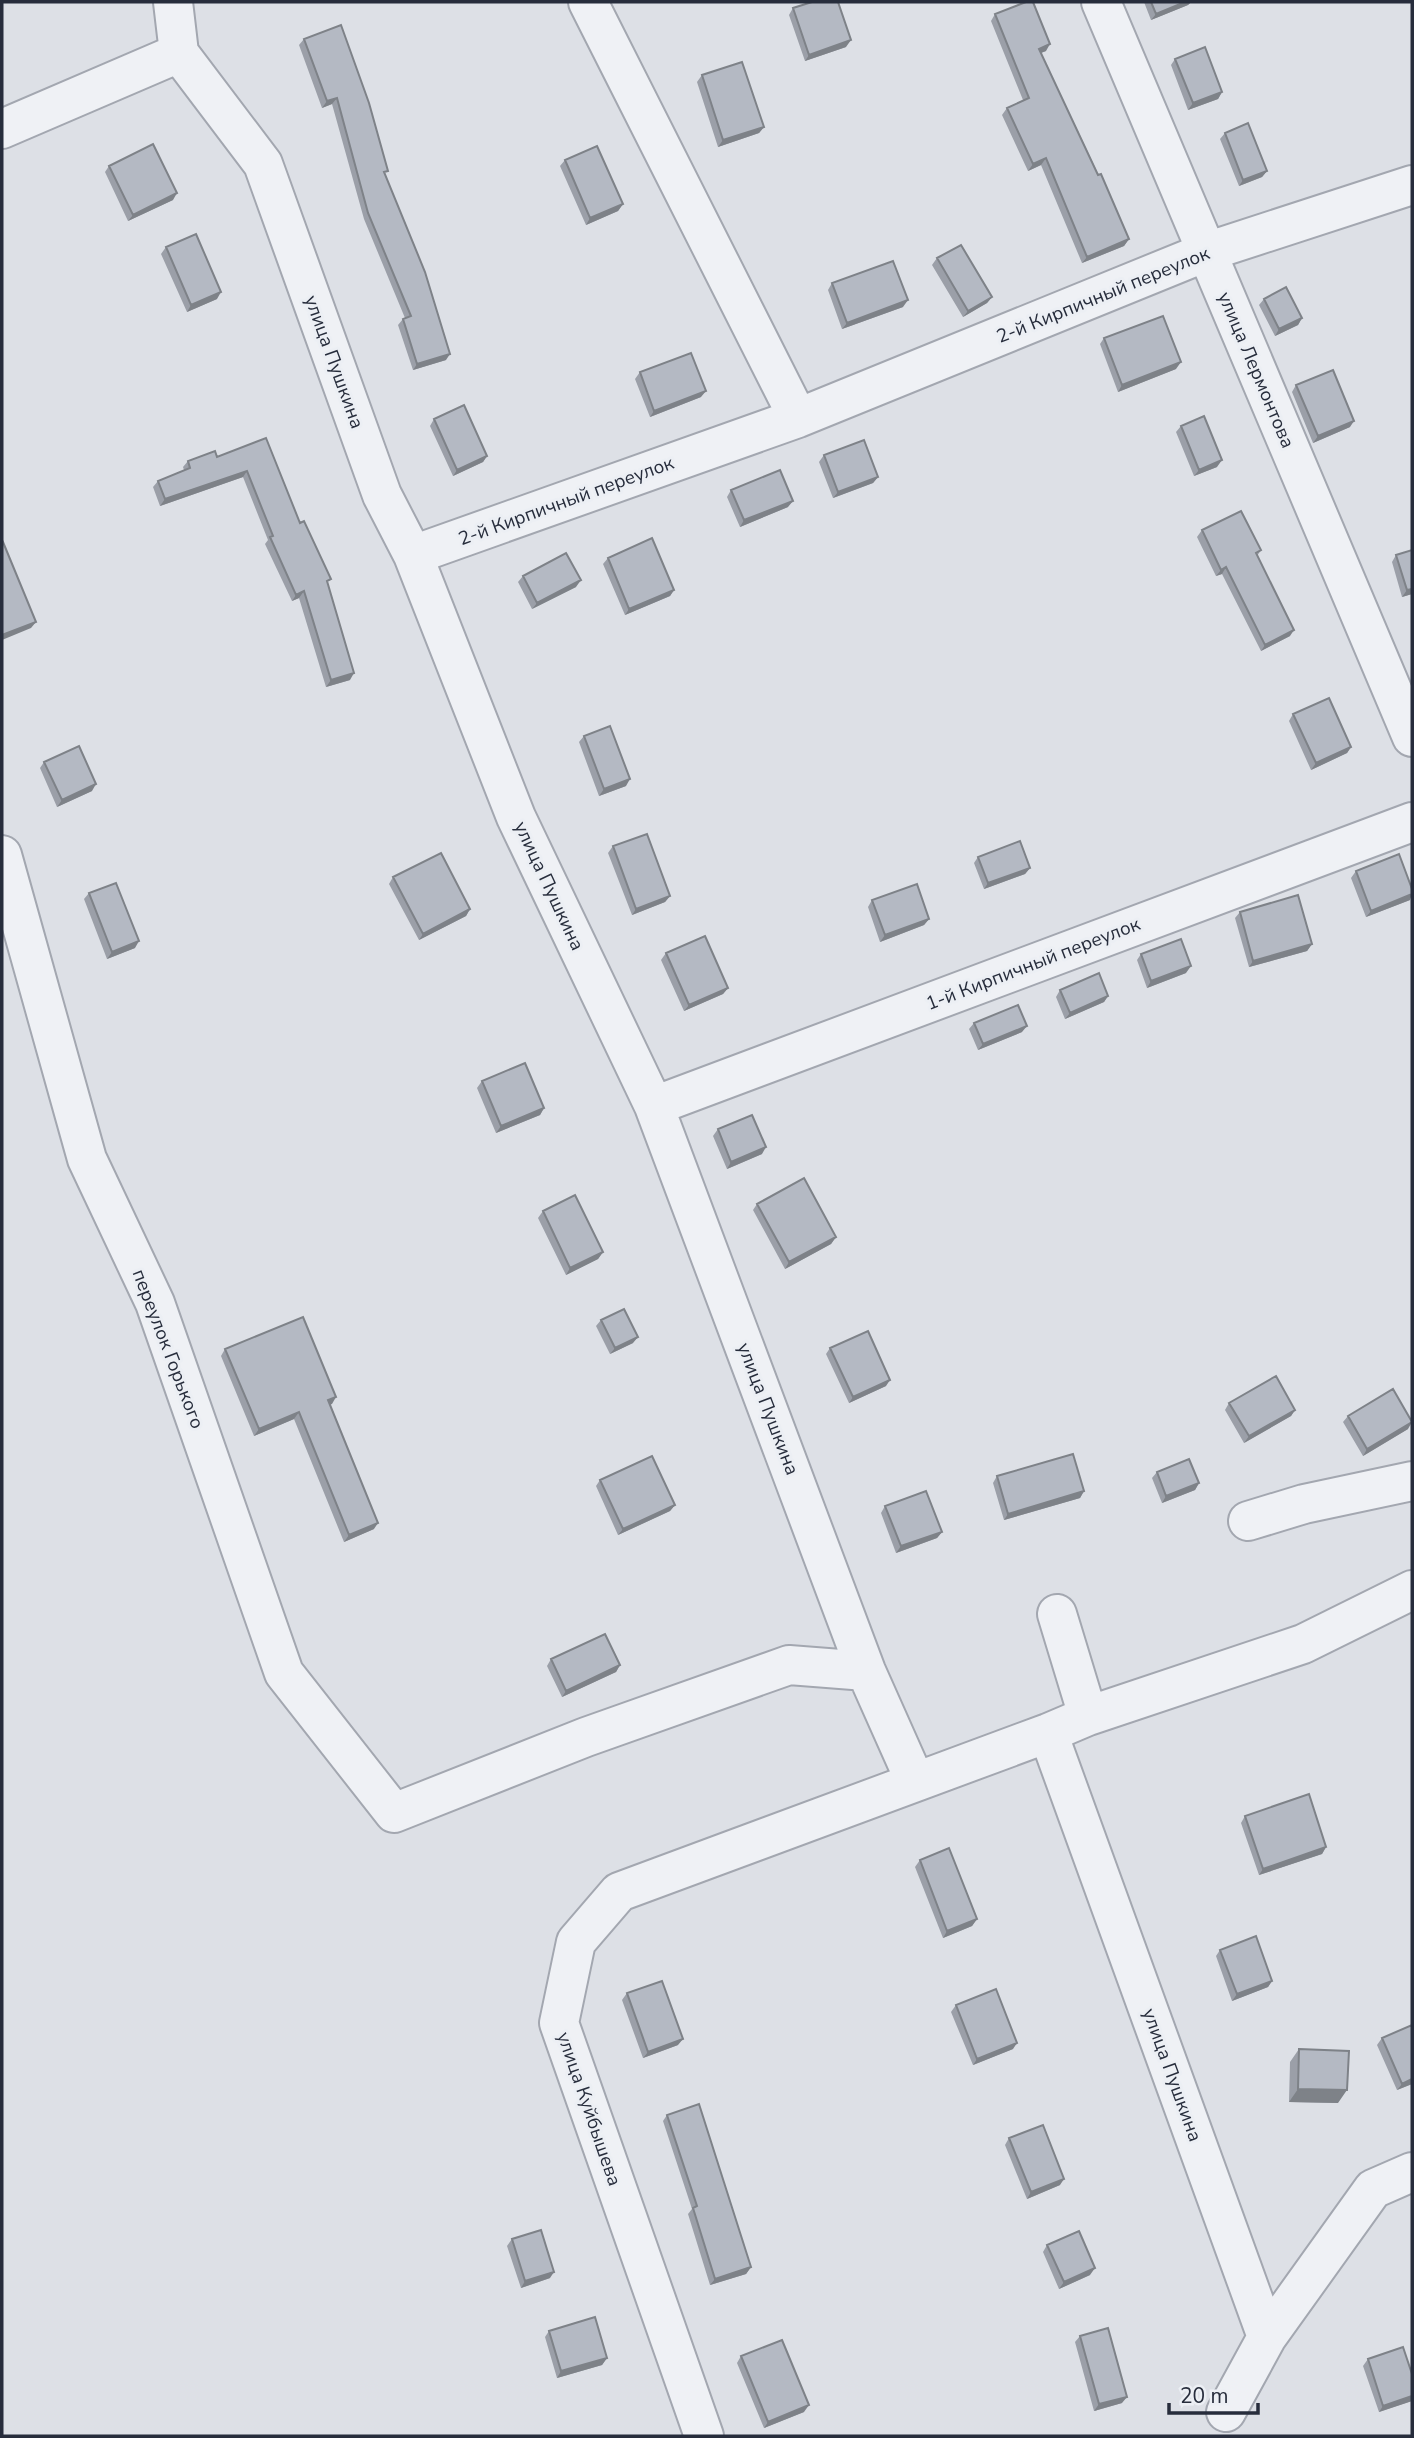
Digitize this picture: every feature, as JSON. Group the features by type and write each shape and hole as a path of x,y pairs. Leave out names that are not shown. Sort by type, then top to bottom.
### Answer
{"street":[{"path":"2,129 179,53 173,2"},
{"path":"588,2 798,418"},
{"name":"улица Лермонтова","path":"1101,2 1412,737"},
{"name":"улица Пушкина","path":"179,53 263,164 382,495 413,555 516,817 654,1106 866,1671 915,1781"},
{"name":"2-й Кирпичный переулок","path":"413,555 798,418 1206,252 1412,185"},
{"name":"1-й Кирпичный переулок","path":"654,1106 1412,822"},
{"name":"переулок Горького","path":"2,855 87,1159 155,1303 284,1673 394,1813 586,1737 789,1665 866,1671"},
{"path":"1248,1521 1304,1504 1412,1481"},
{"name":"улица Куйбышева","path":"704,2436 559,2023 576,1942 619,1892 1088,1716 1304,1644 1412,1590"},
{"path":"1057,1614 1088,1716"},
{"name":"улица Пушкина","path":"1048,1733 1267,2337"},
{"path":"1226,2412 1267,2337 1373,2189 1412,2172"}],"building":[{"path":"812,2 838,2 851,40 809,55 793,8"},
{"path":"1026,2 1033,2 1050,44 1039,49 1098,175 1101,174 1129,239 1087,257 1046,158 1033,164 1007,108 1029,98 995,14"},
{"path":"1151,2 1185,2 1156,14"},
{"path":"341,25 369,103 388,171 384,172 425,272 450,354 417,364 403,319 411,316 368,213 337,98 327,101 304,39"},
{"path":"1205,47 1222,92 1193,103 1175,59"},
{"path":"742,62 764,127 723,140 702,75"},
{"path":"1248,123 1267,171 1243,180 1225,133"},
{"path":"153,144 177,193 133,215 109,166"},
{"path":"597,146 623,204 590,218 565,160"},
{"path":"196,234 221,292 191,305 166,247"},
{"path":"961,245 992,297 968,311 937,258"},
{"path":"893,261 908,300 847,323 832,283"},
{"path":"1286,287 1302,318 1279,329 1264,299"},
{"path":"1163,316 1181,362 1122,385 1104,338"},
{"path":"691,353 706,391 654,411 640,372"},
{"path":"1333,370 1354,421 1318,436 1296,385"},
{"path":"464,405 487,456 457,470 434,419"},
{"path":"1204,416 1222,460 1199,470 1181,426"},
{"path":"266,438 300,523 304,521 331,579 327,581 354,673 331,680 304,591 296,595 270,537 273,536 247,471 165,499 158,481 190,468 188,461 215,451 217,457"},
{"path":"864,440 878,477 838,492 824,455"},
{"path":"780,470 793,501 744,520 731,490"},
{"path":"1241,511 1261,550 1256,553 1294,630 1265,645 1226,567 1221,570 1202,530"},
{"path":"652,538 674,590 629,609 608,558"},
{"path":"2,543 36,622 2,635"},
{"path":"1412,550 1412,589 1407,590 1396,555"},
{"path":"566,553 581,580 537,603 523,576"},
{"path":"1329,698 1351,747 1316,763 1293,714"},
{"path":"610,726 630,779 604,789 584,736"},
{"path":"79,746 96,784 62,800 44,762"},
{"path":"647,834 670,896 636,909 613,846"},
{"path":"1020,841 1030,868 988,883 978,857"},
{"path":"441,853 470,909 423,934 393,877"},
{"path":"1399,854 1412,894 1371,911 1356,871"},
{"path":"116,883 139,941 112,952 89,893"},
{"path":"917,884 929,919 885,935 872,900"},
{"path":"1298,895 1312,944 1253,961 1240,912"},
{"path":"705,936 728,988 689,1005 666,953"},
{"path":"1181,939 1191,966 1151,981 1141,954"},
{"path":"1099,973 1108,996 1070,1013 1060,990"},
{"path":"1018,1005 1027,1026 983,1044 974,1023"},
{"path":"525,1063 544,1108 501,1126 482,1081"},
{"path":"752,1115 766,1147 731,1162 718,1129"},
{"path":"804,1178 836,1237 789,1262 757,1204"},
{"path":"575,1195 603,1252 570,1268 543,1211"},
{"path":"624,1309 638,1337 615,1348 601,1320"},
{"path":"303,1317 336,1397 328,1400 378,1523 349,1535 299,1412 259,1429 225,1349"},
{"path":"868,1331 890,1380 853,1397 830,1348"},
{"path":"1276,1376 1295,1410 1249,1436 1229,1403"},
{"path":"1393,1389 1412,1422 1367,1449 1348,1416"},
{"path":"1073,1454 1084,1491 1008,1514 997,1476"},
{"path":"652,1456 675,1505 623,1529 600,1480"},
{"path":"1189,1459 1199,1483 1166,1496 1157,1472"},
{"path":"926,1491 942,1532 901,1546 885,1506"},
{"path":"605,1634 620,1665 566,1691 551,1659"},
{"path":"1309,1794 1326,1847 1263,1869 1245,1816"},
{"path":"949,1848 977,1919 947,1931 920,1860"},
{"path":"1256,1936 1272,1981 1237,1994 1220,1950"},
{"path":"662,1981 683,2039 648,2052 627,1993"},
{"path":"996,1989 1017,2043 977,2059 956,2005"},
{"path":"1412,2025 1412,2079 1402,2084 1382,2038"},
{"path":"1299,2049 1349,2051 1347,2090 1298,2089"},
{"path":"699,2104 751,2267 715,2279 693,2208 697,2206 667,2115"},
{"path":"1043,2125 1064,2179 1031,2192 1009,2138"},
{"path":"541,2230 554,2272 525,2281 512,2239"},
{"path":"1079,2231 1095,2268 1064,2282 1047,2245"},
{"path":"595,2317 607,2358 561,2371 549,2331"},
{"path":"1108,2328 1127,2397 1099,2404 1080,2336"},
{"path":"782,2340 809,2405 768,2422 741,2356"},
{"path":"1403,2347 1412,2374 1412,2396 1383,2406 1368,2359"}]}
